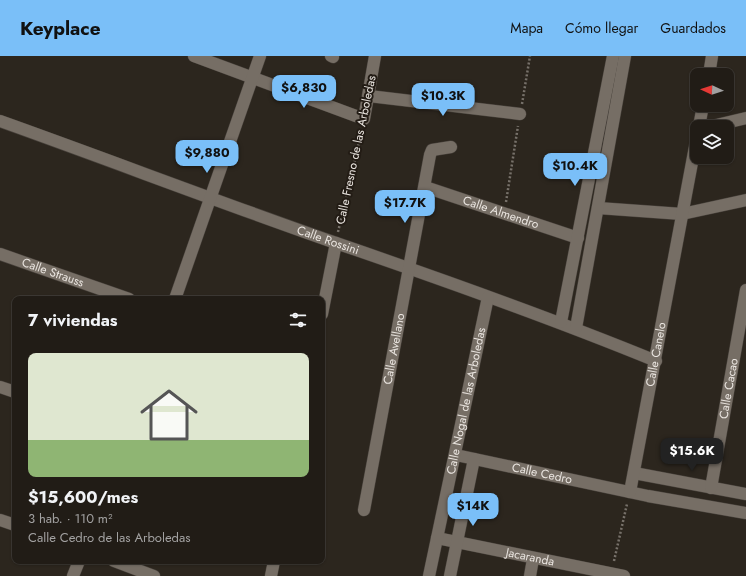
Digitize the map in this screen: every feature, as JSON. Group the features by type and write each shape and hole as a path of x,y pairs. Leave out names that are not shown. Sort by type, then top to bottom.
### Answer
{"street":[{"path":"194,56 364,119"},
{"path":"176,296 260,56"},
{"name":"Calle Fresno de las Arboledas","path":"364,119 375,56"},
{"path":"561,322 613,56"},
{"path":"576,328 625,56"},
{"path":"710,68 712,56"},
{"path":"369,96 520,114"},
{"path":"734,121 746,118"},
{"name":"Calle Rossini","path":"0,121 336,243 409,267 488,297 561,322 656,361"},
{"name":"Calle Avellano","path":"364,510 432,150 451,147"},
{"name":"Calle Canelo","path":"630,492 656,361 692,164"},
{"name":"Calle Almendro","path":"425,187 504,215 578,238"},
{"path":"598,208 682,214 746,200"},
{"path":"325,299 336,243"},
{"name":"Calle Strauss","path":"0,254 120,296"},
{"name":"Calle Cacao","path":"711,488 746,290"},
{"name":"Calle Nogal de las Arboledas","path":"429,576 456,455 488,297"},
{"path":"0,387 12,391"},
{"name":"Calle Cedro","path":"456,455 630,492 746,513"},
{"name":"Calle Nogal de las Arboledas","path":"450,576 474,459"},
{"path":"634,473 746,494"},
{"path":"0,520 12,524"},
{"name":"Jacaranda","path":"437,538 611,575 624,576"},
{"path":"530,576 533,559"},
{"path":"73,576 78,564"},
{"path":"122,564 154,576"},
{"path":"271,576 273,564"}],"path":[{"path":"504,215 530,56"},
{"name":"Calle Fresno de las Arboledas","path":"336,243 364,119"},
{"path":"611,575 630,492"}]}
